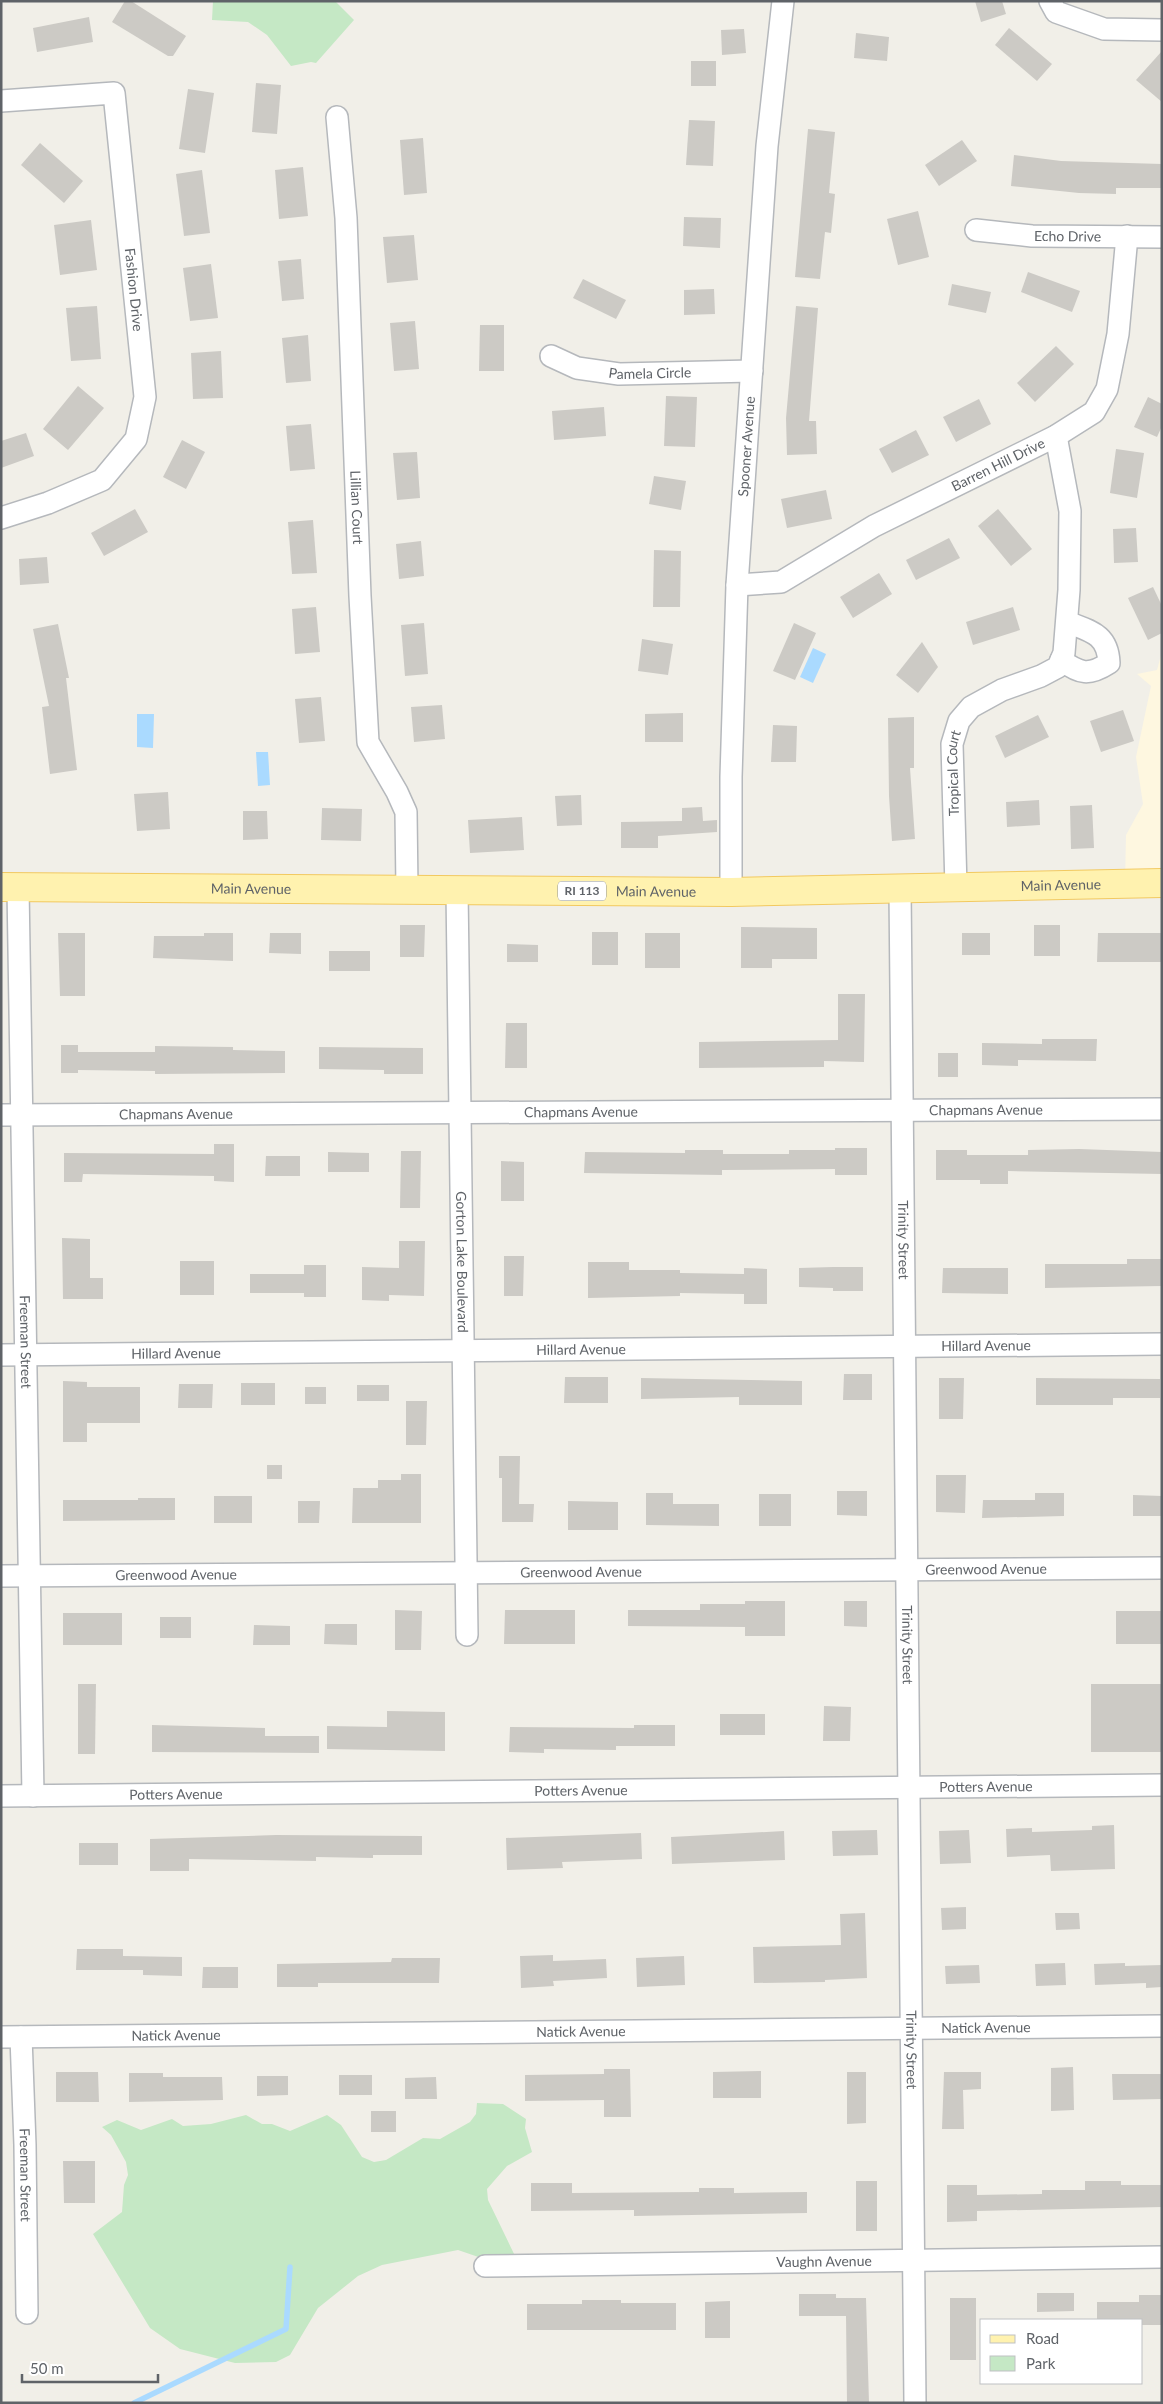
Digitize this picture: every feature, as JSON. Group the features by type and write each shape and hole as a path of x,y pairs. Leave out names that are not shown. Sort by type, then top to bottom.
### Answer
{"main road":[{"name":"Main Avenue","path":"10,888 731,892 1162,883"}],"street":[{"name":"Spooner Avenue","path":"731,892 731,777 738,585 767,146 783,1"},
{"path":"1050,1 1056,12 1104,29 1162,30"},
{"name":"Fashion Drive","path":"1,101 114,93 145,397 136,439 102,480 48,503 1,518"},
{"name":"Lillian Court","path":"336,117 346,218 359,576 368,742 397,792 406,812 407,889"},
{"name":"Echo Drive","path":"976,230 1032,236 1162,236"},
{"name":"Barren Hill Drive","path":"738,585 781,582 874,526 1056,436 1094,412 1107,389 1118,334 1127,236"},
{"name":"Pamela Circle","path":"551,356 577,368 620,374 752,371"},
{"path":"1056,436 1070,511 1066,622 1064,653 1061,660 1076,671 1096,672 1109,663 1108,651 1099,636 1066,622"},
{"name":"Tropical Court","path":"956,887 952,744 959,721 971,707 1002,690 1041,676 1058,667 1061,660"},
{"name":"Freeman Street","path":"10,888 12,1115 26,1355 33,1796"},
{"name":"Trinity Street","path":"900,888 915,2403"},
{"name":"Gorton Lake Boulevard","path":"457,890 467,1636"},
{"name":"Chapmans Avenue","path":"12,1115 1162,1109"},
{"name":"Hillard Avenue","path":"1,1355 1162,1344"},
{"name":"Greenwood Avenue","path":"1,1576 1162,1568"},
{"name":"Potters Avenue","path":"1,1796 1162,1785"},
{"name":"Natick Avenue","path":"11,2037 1162,2026"},
{"name":"Freeman Street","path":"11,2037 25,2145 26,2313"},
{"name":"Vaughn Avenue","path":"485,2266 1162,2257"}],"shaded area":[{"path":"1162,628 1162,886 1125,884 1126,835 1143,804 1136,757 1151,686 1137,674 1157,670 1161,655"}],"green space":[{"path":"213,1 335,1 354,20 316,63 311,62 291,66 267,35 248,22 212,20"},
{"path":"477,2103 503,2104 526,2119 525,2128 532,2152 507,2166 487,2189 488,2200 517,2260 493,2262 458,2250 382,2265 358,2276 318,2308 290,2355 276,2362 235,2363 180,2349 150,2328 93,2234 122,2212 124,2185 128,2175 126,2162 111,2135 102,2127 117,2120 141,2130 172,2119 183,2126 211,2124 246,2115 262,2124 272,2124 290,2131 327,2115 341,2125 362,2157 374,2162 386,2160 423,2138 440,2139 470,2122 476,2114"}],"water":[{"path":"813,648 826,654 813,683 800,677"},
{"path":"137,714 154,714 153,748 137,747"},
{"path":"256,752 268,752 270,785 258,786"}],"building":[{"path":"125,1 131,1 186,36 173,56 168,56 112,22"},
{"path":"975,1 1002,1 1006,14 981,22"},
{"path":"89,17 93,42 37,52 33,28"},
{"path":"1009,28 1052,64 1037,81 995,45"},
{"path":"744,29 746,53 722,55 721,30"},
{"path":"856,33 889,37 887,61 854,58"},
{"path":"1162,51 1162,102 1136,80"},
{"path":"691,61 716,61 716,86 691,86"},
{"path":"256,83 281,85 277,134 252,132"},
{"path":"188,89 214,93 205,153 179,149"},
{"path":"689,120 715,121 713,166 686,165"},
{"path":"808,129 835,132 829,193 835,194 831,233 825,232 820,279 795,277"},
{"path":"423,138 427,193 404,195 400,140"},
{"path":"962,140 977,161 939,186 925,165"},
{"path":"40,143 83,181 64,203 21,165"},
{"path":"1014,155 1061,161 1162,164 1162,188 1116,188 1116,194 1079,193 1011,186"},
{"path":"303,167 308,216 279,219 275,170"},
{"path":"202,170 210,233 184,236 176,174"},
{"path":"918,211 929,257 898,265 887,219"},
{"path":"684,217 721,218 720,248 683,246"},
{"path":"91,220 97,270 60,275 54,225"},
{"path":"414,235 418,280 387,283 383,237"},
{"path":"301,259 304,299 282,301 278,261"},
{"path":"211,264 218,318 190,321 183,268"},
{"path":"1028,272 1080,291 1072,312 1021,292"},
{"path":"583,279 626,300 616,319 573,298"},
{"path":"952,284 991,292 986,313 948,305"},
{"path":"714,289 715,314 684,315 684,290"},
{"path":"97,306 101,359 71,361 66,308"},
{"path":"796,306 818,308 809,421 816,421 817,454 787,455 786,418"},
{"path":"415,321 419,369 394,371 390,323"},
{"path":"480,325 504,325 504,371 479,371"},
{"path":"308,335 311,381 286,383 282,338"},
{"path":"1056,346 1074,364 1035,402 1017,383"},
{"path":"221,351 223,398 193,399 191,353"},
{"path":"78,386 104,408 68,450 43,429"},
{"path":"666,396 697,397 695,447 664,446"},
{"path":"1148,397 1162,404 1162,426 1157,437 1134,427"},
{"path":"979,399 991,424 956,442 943,417"},
{"path":"604,407 606,436 554,440 552,411"},
{"path":"311,424 315,469 290,471 286,426"},
{"path":"916,430 929,455 892,473 879,449"},
{"path":"26,433 34,456 1,468 1,441"},
{"path":"182,440 205,452 186,489 163,477"},
{"path":"1116,449 1144,453 1137,498 1110,493"},
{"path":"417,452 420,498 397,500 393,453"},
{"path":"654,476 686,481 681,510 649,504"},
{"path":"826,490 832,519 787,528 781,499"},
{"path":"135,509 148,532 104,556 91,533"},
{"path":"998,509 1032,549 1011,566 978,526"},
{"path":"313,520 317,573 292,574 288,522"},
{"path":"1136,528 1138,562 1114,563 1113,529"},
{"path":"949,538 960,558 916,580 906,560"},
{"path":"421,541 424,576 399,579 396,544"},
{"path":"654,550 681,551 680,607 653,607"},
{"path":"47,557 49,583 20,585 19,559"},
{"path":"879,573 892,594 853,618 840,597"},
{"path":"1153,587 1162,606 1162,633 1148,640 1128,598"},
{"path":"316,607 320,652 295,654 292,609"},
{"path":"1013,607 1020,630 973,645 966,622"},
{"path":"424,623 428,674 405,676 401,625"},
{"path":"794,623 816,633 795,680 773,671"},
{"path":"58,624 69,678 66,678 77,770 50,774 42,707 49,706 33,629"},
{"path":"642,639 673,644 668,675 638,671"},
{"path":"922,642 938,667 918,693 896,675"},
{"path":"321,697 325,741 299,743 295,699"},
{"path":"442,705 445,739 414,742 411,707"},
{"path":"1123,710 1134,741 1101,752 1090,721"},
{"path":"683,713 683,742 645,742 645,714"},
{"path":"1038,715 1049,737 1005,758 995,736"},
{"path":"914,717 914,768 910,768 915,839 892,841 889,796 888,718"},
{"path":"773,725 797,726 796,762 771,762"},
{"path":"168,792 170,829 137,831 134,794"},
{"path":"581,795 582,825 557,826 555,796"},
{"path":"1039,800 1040,825 1007,827 1006,802"},
{"path":"1092,805 1094,848 1071,849 1070,806"},
{"path":"702,807 703,821 717,820 717,832 658,836 658,848 621,848 621,822 682,821 682,808"},
{"path":"322,808 362,809 361,841 321,840"},
{"path":"243,811 267,811 268,839 243,840"},
{"path":"522,817 524,850 470,853 468,820"},
{"path":"400,925 425,925 424,957 400,957"},
{"path":"1034,925 1060,925 1060,956 1034,956"},
{"path":"741,927 817,928 817,959 772,959 772,968 741,968"},
{"path":"592,932 618,932 618,965 592,965"},
{"path":"58,933 85,933 85,996 60,996"},
{"path":"204,933 233,933 233,961 153,958 154,936 204,936"},
{"path":"270,933 301,933 301,954 269,953"},
{"path":"645,933 680,933 680,968 645,968"},
{"path":"962,933 990,933 990,955 962,955"},
{"path":"1098,933 1161,933 1161,962 1097,962"},
{"path":"507,944 538,945 538,962 507,962"},
{"path":"329,951 370,951 370,971 329,971"},
{"path":"838,994 865,994 864,1062 824,1061 824,1067 699,1068 699,1042 838,1040"},
{"path":"506,1023 527,1023 527,1068 505,1068"},
{"path":"1042,1039 1097,1039 1096,1061 1018,1060 1018,1066 982,1065 982,1043 1042,1044"},
{"path":"61,1045 78,1045 78,1052 155,1052 155,1046 233,1047 233,1050 285,1051 285,1073 155,1074 155,1071 78,1070 78,1073 61,1073"},
{"path":"319,1047 423,1048 423,1074 384,1074 384,1070 319,1069"},
{"path":"938,1053 958,1053 958,1077 938,1077"},
{"path":"214,1144 234,1144 234,1182 214,1181 214,1176 83,1174 82,1182 64,1182 64,1153 214,1154"},
{"path":"835,1148 867,1148 867,1175 835,1175 835,1169 722,1170 722,1175 584,1173 585,1152 685,1153 685,1150 723,1150 723,1154 789,1154 789,1150 835,1150"},
{"path":"1079,1149 1162,1152 1162,1174 1008,1171 1008,1184 980,1184 980,1180 936,1180 936,1150 967,1150 967,1155 1028,1155 1028,1150"},
{"path":"401,1151 421,1151 420,1208 400,1208"},
{"path":"328,1152 369,1153 369,1172 328,1172"},
{"path":"266,1156 300,1156 300,1176 265,1176"},
{"path":"501,1161 524,1162 524,1201 501,1201"},
{"path":"62,1238 90,1239 90,1278 103,1278 103,1299 63,1299"},
{"path":"399,1241 425,1241 424,1296 389,1295 389,1301 362,1300 362,1267 399,1268"},
{"path":"504,1256 524,1256 523,1296 504,1296"},
{"path":"1127,1259 1162,1259 1162,1286 1045,1288 1045,1264 1127,1264"},
{"path":"180,1261 214,1261 214,1295 180,1295"},
{"path":"588,1262 629,1262 629,1270 680,1270 680,1273 744,1274 744,1268 767,1269 767,1304 744,1304 744,1294 680,1293 680,1296 588,1298"},
{"path":"304,1265 326,1265 326,1297 304,1297 304,1293 250,1293 250,1274 304,1274"},
{"path":"863,1267 863,1291 833,1291 833,1288 799,1287 799,1268"},
{"path":"943,1268 1008,1268 1008,1294 942,1293"},
{"path":"844,1374 872,1374 872,1400 843,1400"},
{"path":"565,1377 608,1377 608,1403 564,1403"},
{"path":"641,1378 802,1381 802,1405 739,1405 739,1397 641,1399"},
{"path":"939,1378 964,1378 963,1419 939,1419"},
{"path":"1036,1378 1160,1379 1160,1398 1113,1398 1113,1405 1036,1405"},
{"path":"63,1381 87,1382 87,1387 140,1387 140,1423 87,1423 87,1442 63,1442"},
{"path":"241,1383 275,1383 275,1405 241,1405"},
{"path":"179,1384 213,1384 212,1408 178,1408"},
{"path":"357,1385 389,1385 389,1401 357,1401"},
{"path":"305,1387 326,1387 326,1404 305,1404"},
{"path":"406,1401 427,1401 426,1445 406,1445"},
{"path":"499,1456 520,1456 519,1504 534,1504 533,1522 502,1522 502,1478 499,1478"},
{"path":"267,1465 282,1465 282,1479 267,1479"},
{"path":"401,1474 421,1474 421,1523 352,1523 353,1488 378,1488 378,1480 401,1480"},
{"path":"936,1475 966,1475 965,1513 936,1512"},
{"path":"837,1491 867,1491 867,1516 837,1515"},
{"path":"646,1493 673,1493 673,1504 719,1504 719,1526 646,1525"},
{"path":"1035,1493 1064,1493 1064,1516 982,1518 983,1500 1035,1500"},
{"path":"759,1494 791,1494 791,1526 759,1526"},
{"path":"1133,1495 1162,1496 1162,1516 1133,1516"},
{"path":"214,1496 252,1496 252,1523 214,1523"},
{"path":"138,1498 175,1498 175,1520 63,1521 63,1500 138,1500"},
{"path":"298,1501 320,1501 319,1523 298,1523"},
{"path":"568,1501 618,1502 618,1530 568,1530"},
{"path":"745,1601 785,1601 785,1636 745,1636 745,1627 628,1626 628,1610 700,1610 700,1604 745,1604"},
{"path":"844,1601 867,1601 867,1627 844,1626"},
{"path":"395,1610 422,1611 421,1650 395,1650"},
{"path":"505,1610 575,1610 575,1644 504,1644"},
{"path":"1116,1611 1162,1611 1162,1644 1116,1644"},
{"path":"63,1613 122,1613 122,1645 63,1645"},
{"path":"160,1617 191,1617 191,1638 160,1638"},
{"path":"325,1624 357,1624 357,1645 324,1644"},
{"path":"254,1625 290,1626 290,1645 253,1645"},
{"path":"78,1684 96,1684 95,1754 78,1754"},
{"path":"1091,1684 1162,1684 1162,1752 1091,1752"},
{"path":"824,1706 851,1707 850,1741 823,1741"},
{"path":"387,1711 445,1712 445,1751 327,1749 327,1726 387,1727"},
{"path":"720,1714 765,1714 765,1735 720,1735"},
{"path":"152,1725 265,1728 265,1736 319,1736 319,1753 152,1752"},
{"path":"634,1725 675,1725 675,1746 616,1746 616,1750 544,1749 544,1753 509,1752 510,1727 634,1728"},
{"path":"1114,1825 1115,1869 1051,1871 1050,1855 1007,1857 1006,1829 1032,1828 1032,1832 1092,1830 1092,1826"},
{"path":"877,1830 878,1855 833,1856 832,1831"},
{"path":"969,1830 971,1863 940,1864 939,1831"},
{"path":"784,1831 785,1860 672,1864 671,1837"},
{"path":"641,1833 642,1859 562,1862 563,1868 507,1870 506,1838"},
{"path":"276,1835 422,1836 422,1855 373,1855 373,1858 316,1857 316,1861 189,1859 189,1871 150,1871 150,1839"},
{"path":"79,1843 118,1843 118,1865 79,1865"},
{"path":"966,1907 966,1929 942,1930 941,1908"},
{"path":"865,1913 867,1978 825,1980 825,1982 754,1983 753,1947 841,1945 840,1914"},
{"path":"1055,1913 1079,1913 1080,1929 1056,1930"},
{"path":"77,1949 123,1949 123,1956 182,1957 182,1976 143,1975 143,1970 76,1970"},
{"path":"553,1955 553,1961 606,1959 607,1978 553,1981 554,1986 521,1988 520,1956"},
{"path":"684,1956 685,1985 637,1987 636,1958"},
{"path":"392,1958 440,1958 439,1983 318,1983 318,1987 277,1987 277,1964 391,1962"},
{"path":"1065,1963 1066,1985 1036,1986 1035,1964"},
{"path":"1125,1963 1125,1966 1162,1965 1162,1987 1146,1988 1146,1983 1095,1985 1094,1964"},
{"path":"979,1965 980,1983 946,1984 945,1966"},
{"path":"203,1967 238,1967 238,1988 202,1988"},
{"path":"1073,2067 1074,2110 1051,2111 1051,2068"},
{"path":"604,2069 630,2069 631,2117 604,2117 604,2100 525,2101 525,2075 604,2074"},
{"path":"761,2071 761,2098 713,2098 713,2072"},
{"path":"56,2072 98,2072 99,2102 56,2102"},
{"path":"847,2072 866,2072 866,2123 847,2124"},
{"path":"944,2072 981,2072 981,2089 963,2090 964,2129 942,2129"},
{"path":"129,2073 163,2073 163,2077 222,2077 223,2100 129,2102"},
{"path":"1112,2074 1162,2074 1162,2099 1113,2100"},
{"path":"339,2075 372,2075 372,2095 339,2095"},
{"path":"257,2076 288,2076 288,2095 257,2096"},
{"path":"436,2077 437,2099 405,2099 405,2078"},
{"path":"371,2111 396,2111 396,2132 371,2132"},
{"path":"63,2161 95,2161 95,2203 64,2203"},
{"path":"856,2181 877,2181 877,2231 856,2231"},
{"path":"1085,2181 1121,2181 1121,2185 1162,2185 1162,2207 977,2211 977,2221 947,2222 947,2185 977,2185 977,2195 1042,2194 1042,2190 1085,2190"},
{"path":"531,2183 572,2183 572,2193 699,2192 699,2188 734,2188 734,2193 807,2192 807,2213 634,2216 634,2210 531,2211"},
{"path":"1037,2293 1074,2293 1074,2311 1037,2312"},
{"path":"799,2294 836,2294 836,2298 866,2298 869,2403 847,2403 846,2316 799,2316"},
{"path":"1139,2295 1162,2295 1162,2325 1143,2325 1143,2319 1097,2319 1097,2302 1139,2302"},
{"path":"950,2298 976,2298 976,2360 950,2360"},
{"path":"582,2300 621,2300 621,2303 676,2303 676,2330 527,2330 527,2304 582,2304"},
{"path":"730,2301 730,2338 705,2338 705,2302"}],"waterway":[{"path":"134,2403 286,2329 290,2267"}]}
